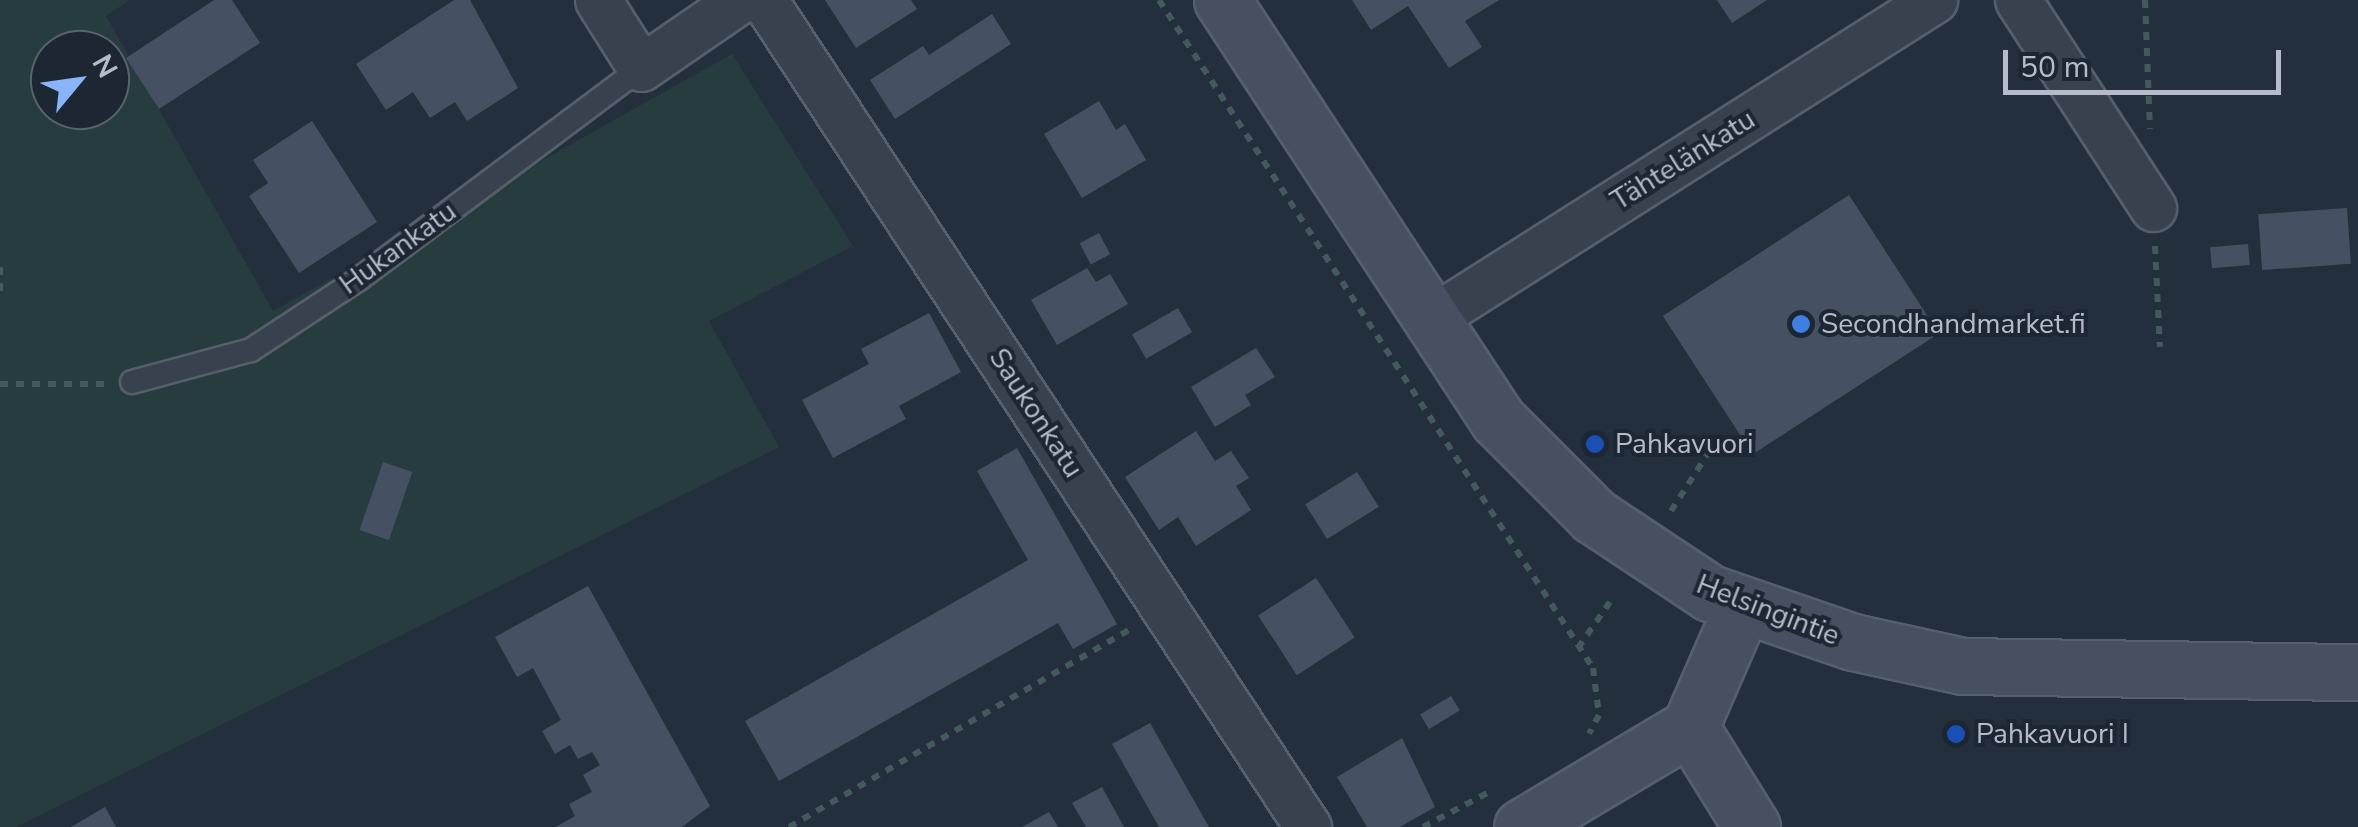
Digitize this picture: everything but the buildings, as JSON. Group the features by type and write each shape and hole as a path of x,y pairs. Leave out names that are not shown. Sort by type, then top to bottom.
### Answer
{"main road":[{"name":"Helsingintie","path":"1222,0 1498,420 1594,516 1710,593 1853,642 1964,666 2358,672"},
{"path":"1513,806 1690,728 1743,604"},
{"path":"1690,728 1752,827"}],"street":[{"path":"598,0 641,68 740,0"},
{"name":"Saukonkatu","path":"764,0 1308,827"},
{"name":"Tähtelänkatu","path":"1431,319 1934,0"},
{"path":"2018,0 2152,208"}],"lane":[{"name":"Hukankatu","path":"132,382 250,350 359,279 641,68"}],"path":[{"path":"1159,0 1593,668 1599,714 1586,742"},
{"path":"0,267 0,298"},
{"path":"0,384 132,382"},
{"path":"1671,512 1707,455"},
{"path":"1578,648 1610,602"},
{"path":"789,827 1165,608"},
{"path":"1424,827 1513,806"}],"green space":[{"path":"0,0 130,0 106,16 114,30 30,30 30,130 130,130 130,58 273,311 732,54 853,246 709,321 779,447 16,827 0,827"}],"place":[{"name":"Secondhandmarket.fi","path":"1801,324"},
{"name":"Pahkavuori","path":"1595,444"},
{"name":"Pahkavuori I","path":"1956,734"}]}
